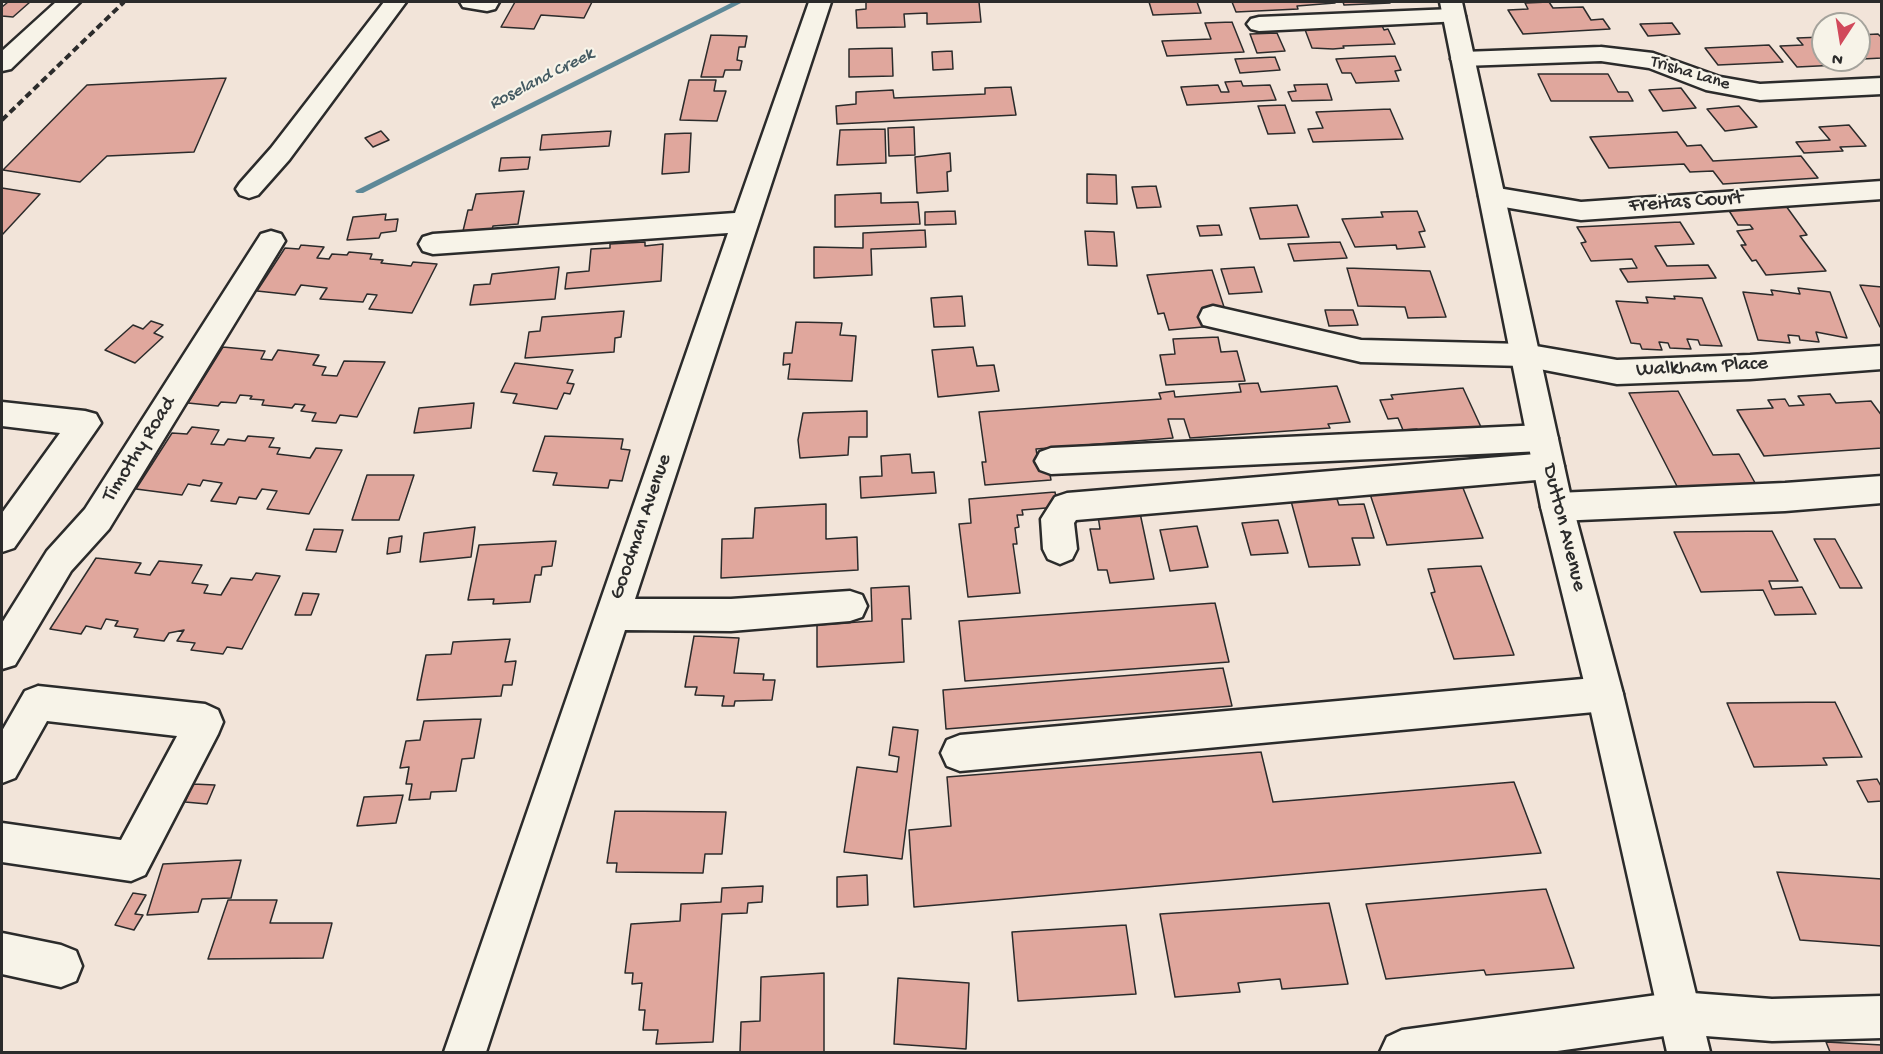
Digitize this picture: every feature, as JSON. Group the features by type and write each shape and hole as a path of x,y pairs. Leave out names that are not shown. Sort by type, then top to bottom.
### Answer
{"street":[{"path":"2,64 69,2"},
{"path":"249,189 280,154 395,2"},
{"path":"471,2 486,4 488,2"},
{"name":"Goodman Avenue","path":"465,1053 820,2"},
{"path":"1259,24 1452,9"},
{"name":"Dutton Avenue","path":"1452,9 1557,507 1605,694 1689,1053"},
{"name":"Trisha Lane","path":"1463,59 1601,54 1653,61 1715,84 1760,92 1881,86"},
{"name":"Freitas Court","path":"1492,196 1581,211 1881,190"},
{"path":"433,244 744,222"},
{"name":"Timothy Road","path":"2,653 59,561 97,519 271,242"},
{"name":"Walkham Place","path":"1213,317 1361,351 1524,355 1617,372 1750,367 1881,357"},
{"path":"2,414 85,423 2,537"},
{"path":"1051,461 1545,452"},
{"path":"1060,549 1057,519 1067,507 1545,452"},
{"path":"1557,507 1785,497 1881,489"},
{"path":"612,614 731,615 850,606"},
{"path":"960,753 1605,694"},
{"path":"2,765 38,703 206,722 131,861 2,843"},
{"path":"2,954 60,966"},
{"path":"1402,1053 1679,1013 1772,1020 1881,1017"}],"building":[{"path":"8,2 30,2 13,17 2,16 2,7"},
{"path":"515,2 592,2 584,18 541,15 534,29 501,27"},
{"path":"866,2 979,2 981,22 927,24 927,13 904,14 905,27 857,28 856,10 866,9"},
{"path":"1149,2 1197,2 1201,13 1153,15"},
{"path":"1232,2 1335,3 1297,6 1298,9 1236,12"},
{"path":"1343,2 1389,2 1390,3 1344,5"},
{"path":"1549,2 1553,8 1583,7 1591,20 1603,19 1610,29 1523,34 1508,10 1528,9 1525,3"},
{"path":"1380,21 1384,30 1388,29 1395,44 1343,46 1344,48 1333,49 1312,48 1304,27"},
{"path":"1232,22 1244,52 1167,56 1162,41 1211,39 1205,23"},
{"path":"1672,23 1680,34 1648,36 1640,24"},
{"path":"1277,33 1285,51 1257,53 1250,34"},
{"path":"1871,34 1878,34 1882,38 1882,58 1871,59"},
{"path":"711,35 747,36 745,47 739,47 737,60 742,61 740,70 725,70 723,77 701,77"},
{"path":"1811,37 1811,66 1797,67 1780,46 1803,45 1797,38"},
{"path":"1769,45 1783,62 1718,65 1705,48"},
{"path":"892,48 893,76 849,77 849,49"},
{"path":"952,51 953,69 933,70 932,52"},
{"path":"1395,56 1401,70 1395,71 1399,81 1356,83 1351,73 1342,73 1336,59"},
{"path":"1275,57 1280,70 1240,73 1235,59"},
{"path":"1538,74 1608,74 1618,92 1628,92 1633,101 1551,101"},
{"path":"226,78 194,152 107,156 80,182 3,170 87,85"},
{"path":"689,80 716,80 714,91 726,91 717,121 680,120"},
{"path":"1241,81 1243,86 1270,85 1276,100 1187,105 1181,87 1218,85 1221,92 1229,92 1225,82"},
{"path":"1327,84 1332,100 1292,101 1288,92 1296,91 1294,85"},
{"path":"1011,87 1016,115 837,124 836,106 856,104 856,92 893,90 894,98 985,94 985,88"},
{"path":"1681,88 1696,108 1663,111 1649,90"},
{"path":"1285,105 1295,133 1268,134 1258,106"},
{"path":"1739,106 1757,127 1725,131 1707,109"},
{"path":"1390,109 1403,139 1313,142 1308,129 1323,128 1316,112"},
{"path":"1849,125 1866,146 1840,147 1843,151 1804,153 1796,142 1830,140 1819,127"},
{"path":"914,127 915,155 889,156 888,128"},
{"path":"885,129 886,163 837,165 840,130"},
{"path":"381,131 389,140 373,147 365,138"},
{"path":"611,131 609,146 540,150 542,135"},
{"path":"1677,132 1687,146 1701,145 1713,161 1801,156 1818,178 1723,184 1713,171 1690,172 1684,164 1609,168 1590,137"},
{"path":"691,133 689,172 662,174 665,134"},
{"path":"950,153 951,171 947,172 948,191 917,193 915,157"},
{"path":"530,157 528,169 499,171 501,158"},
{"path":"1087,174 1116,175 1117,204 1087,203"},
{"path":"1156,186 1161,207 1137,208 1132,187"},
{"path":"2,188 40,194 2,235"},
{"path":"524,191 518,224 493,226 491,234 467,236 468,231 463,231 468,210 472,210 476,194"},
{"path":"881,193 881,203 918,202 920,224 835,227 835,195"},
{"path":"1297,205 1309,237 1260,239 1250,208"},
{"path":"1786,206 1807,235 1800,236 1826,271 1766,275 1756,260 1752,261 1741,245 1746,245 1737,231 1753,229 1750,225 1738,225 1728,209"},
{"path":"955,211 956,224 925,225 925,212"},
{"path":"1417,211 1425,231 1419,232 1425,247 1397,249 1396,245 1355,247 1342,219 1383,217 1381,212"},
{"path":"386,214 385,220 398,219 396,231 381,233 379,238 347,240 353,217"},
{"path":"1680,222 1694,244 1655,246 1667,266 1708,265 1716,278 1628,282 1620,269 1637,268 1632,259 1591,261 1581,243 1586,242 1577,227"},
{"path":"1219,225 1222,235 1200,236 1197,226"},
{"path":"925,230 926,247 871,249 872,275 814,278 814,247 863,248 863,233"},
{"path":"1085,231 1114,232 1117,266 1088,265"},
{"path":"645,242 645,246 663,244 661,281 565,289 567,273 589,271 591,249 610,248 610,244"},
{"path":"1340,242 1347,258 1294,261 1288,244"},
{"path":"301,245 324,247 317,258 329,259 332,254 347,255 349,252 372,254 370,259 383,260 381,263 411,266 413,262 437,264 412,313 369,309 377,295 367,294 363,302 320,299 327,288 301,285 295,295 257,291 285,248 299,249"},
{"path":"559,267 555,299 470,305 474,285 490,284 492,274"},
{"path":"1254,267 1262,292 1229,294 1221,269"},
{"path":"1347,268 1430,271 1446,317 1408,318 1405,307 1358,306"},
{"path":"1212,270 1225,310 1214,326 1169,330 1164,313 1158,314 1147,275"},
{"path":"1860,285 1882,287 1882,327 1880,327"},
{"path":"1798,288 1830,292 1847,338 1816,332 1819,342 1800,340 1799,336 1788,335 1790,343 1758,340 1743,292 1773,295 1771,290 1800,294"},
{"path":"962,296 965,326 934,327 931,298"},
{"path":"1674,296 1702,298 1722,346 1700,345 1698,340 1687,339 1691,349 1670,348 1668,343 1659,342 1662,350 1642,349 1640,344 1631,343 1616,301 1648,303 1646,297 1675,299"},
{"path":"1325,310 1353,310 1358,325 1329,326"},
{"path":"624,311 621,337 615,338 614,352 525,358 529,332 540,331 542,317"},
{"path":"151,321 163,325 154,333 163,337 135,363 105,350 133,325 143,329"},
{"path":"796,322 842,323 840,335 856,336 852,381 788,379 790,364 783,365 784,353 792,353"},
{"path":"1218,337 1221,352 1237,351 1245,381 1166,385 1160,355 1175,354 1173,339"},
{"path":"223,347 265,351 261,359 272,360 278,350 319,355 313,365 326,367 322,375 337,376 344,361 385,362 357,417 340,415 336,423 312,421 316,413 301,411 305,405 295,404 292,408 262,405 264,400 250,399 252,396 240,395 236,403 221,402 218,406 188,403"},
{"path":"973,347 977,366 994,365 999,391 938,397 932,350"},
{"path":"515,363 573,370 567,383 574,384 570,394 564,393 557,409 513,403 517,394 501,392"},
{"path":"1258,383 1261,392 1337,386 1350,422 1328,424 1330,428 1190,438 1184,419 1168,419 1173,438 1036,449 1038,461 1047,460 1051,480 985,485 982,462 986,462 979,412 1161,399 1159,393 1174,391 1175,397 1241,392 1239,384"},
{"path":"1463,388 1481,427 1418,432 1417,429 1403,430 1398,418 1388,419 1380,400 1393,399 1391,395"},
{"path":"1678,391 1713,455 1739,454 1759,490 1681,494 1629,393"},
{"path":"1830,394 1836,403 1871,401 1882,416 1882,448 1764,456 1737,410 1773,408 1768,400 1785,399 1789,406 1804,405 1798,396"},
{"path":"474,403 471,428 414,433 419,408"},
{"path":"867,411 867,437 849,437 848,455 800,458 798,440 803,413"},
{"path":"192,427 219,430 211,444 224,445 228,439 245,441 248,436 274,438 269,447 280,448 277,454 310,458 316,448 342,450 309,514 267,509 277,491 262,489 256,499 239,497 236,504 211,501 222,483 203,480 200,486 188,484 182,495 136,489 172,433 187,434"},
{"path":"545,436 623,439 621,449 630,450 622,481 610,480 608,488 553,485 557,473 533,471"},
{"path":"910,454 912,473 934,472 936,493 861,498 860,477 882,476 881,456"},
{"path":"367,475 414,475 399,520 352,520"},
{"path":"1463,488 1483,538 1387,545 1370,494"},
{"path":"1055,492 1058,507 1022,510 1023,515 1017,515 1019,527 1015,528 1017,544 1013,544 1020,593 968,597 959,524 971,523 969,499"},
{"path":"1337,499 1339,505 1364,504 1374,538 1352,538 1360,565 1309,567 1291,501"},
{"path":"826,504 826,539 857,537 858,570 721,578 722,539 753,538 755,508"},
{"path":"1140,513 1154,579 1110,583 1107,570 1098,570 1090,529 1100,529 1098,516"},
{"path":"1278,520 1288,553 1251,555 1242,523"},
{"path":"1197,526 1208,567 1170,571 1160,530"},
{"path":"475,527 471,557 420,562 424,533"},
{"path":"314,529 343,530 336,552 306,550"},
{"path":"1772,531 1798,581 1769,581 1772,589 1802,587 1816,614 1775,615 1763,590 1701,592 1674,532"},
{"path":"402,536 400,552 387,554 389,538"},
{"path":"1814,539 1835,539 1862,588 1840,588"},
{"path":"556,541 552,566 542,567 541,575 535,575 530,602 493,604 494,599 468,600 479,545"},
{"path":"96,558 141,563 135,573 150,575 159,561 202,565 192,583 208,585 204,593 221,595 231,578 252,580 256,573 280,576 242,649 227,647 223,654 191,650 195,643 177,641 184,630 169,633 164,641 134,637 138,629 115,626 118,621 106,619 101,629 86,626 81,634 50,629"},
{"path":"1481,566 1514,655 1454,659 1431,593 1435,592 1428,569"},
{"path":"909,586 911,619 902,619 904,662 817,667 817,625 872,621 871,588"},
{"path":"303,593 319,594 311,615 295,615"},
{"path":"1215,603 1229,662 965,681 959,621"},
{"path":"694,636 739,638 734,673 764,674 763,680 775,680 772,700 735,701 734,706 722,706 724,696 695,695 697,687 685,687"},
{"path":"510,639 505,662 516,661 512,685 503,685 501,696 417,700 426,655 451,654 453,642"},
{"path":"1223,668 1232,706 946,729 943,690"},
{"path":"1835,702 1862,757 1823,758 1827,765 1754,767 1727,703"},
{"path":"481,719 474,758 462,759 456,791 431,792 430,799 409,800 412,784 406,784 409,767 400,768 406,741 420,740 424,721"},
{"path":"893,727 918,730 902,859 844,852 857,767 897,772 899,757 889,755"},
{"path":"1261,752 1273,802 1514,782 1541,853 914,907 909,830 951,826 947,777"},
{"path":"1877,779 1882,788 1882,801 1868,802 1857,781"},
{"path":"193,784 215,785 207,804 185,802"},
{"path":"403,795 396,823 357,826 364,797"},
{"path":"615,811 726,812 722,854 705,854 703,873 616,872 617,863 607,863"},
{"path":"241,860 231,898 202,899 198,912 147,915 163,864"},
{"path":"1777,872 1882,879 1882,946 1800,940"},
{"path":"867,875 868,905 837,907 837,877"},
{"path":"763,886 762,902 748,903 747,913 722,914 713,1042 656,1044 658,1030 643,1030 645,1010 639,1010 642,983 632,984 633,973 625,973 631,924 680,921 681,904 721,902 722,888"},
{"path":"1546,889 1574,968 1486,975 1484,970 1386,979 1366,904"},
{"path":"133,893 146,895 135,914 143,915 134,930 115,925"},
{"path":"228,900 277,900 270,923 332,923 323,958 208,959"},
{"path":"1329,903 1348,984 1282,989 1280,979 1238,983 1240,992 1175,997 1160,914"},
{"path":"1126,925 1136,994 1018,1001 1012,932"},
{"path":"824,973 824,1052 740,1052 741,1022 760,1021 761,977"},
{"path":"898,978 969,983 966,1049 894,1044"},
{"path":"1826,1042 1882,1045 1882,1052 1830,1052"}],"waterway":[{"name":"Roseland Creek","path":"360,191 739,2"}],"railway":[{"path":"2,120 124,2"}]}
